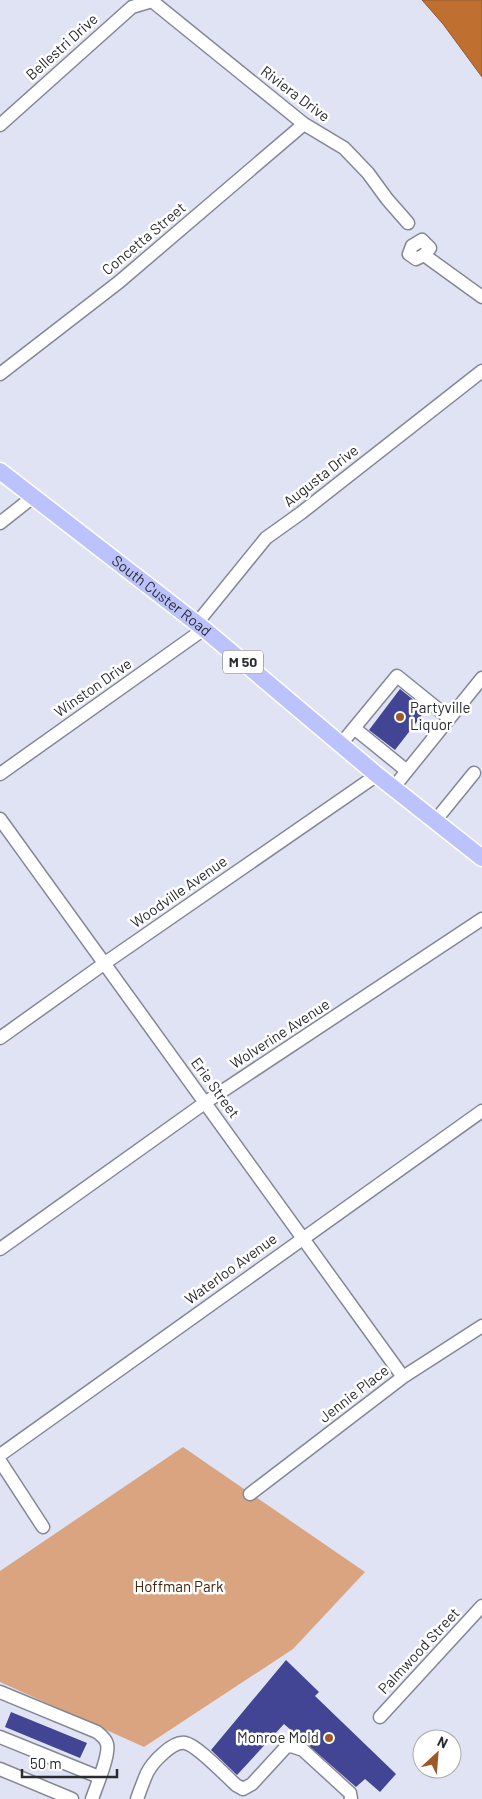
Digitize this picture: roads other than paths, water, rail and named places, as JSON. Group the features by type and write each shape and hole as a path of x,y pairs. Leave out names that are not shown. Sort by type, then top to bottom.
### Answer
{"main road":[{"name":"South Custer Road","path":"0,471 200,626 377,775 482,858"}],"street":[{"name":"Riviera Drive","path":"152,1 304,124 344,148 368,173 408,223"},
{"name":"Bellestri Drive","path":"0,125 132,8 152,1"},
{"name":"Concetta Street","path":"0,374 119,282 304,124"},
{"path":"424,255 482,297"},
{"name":"Augusta Drive","path":"200,626 266,538 301,513 482,371"},
{"path":"0,523 33,497"},
{"name":"Winston Drive","path":"0,774 200,626"},
{"path":"341,744 397,676 450,718"},
{"path":"394,787 482,678"},
{"path":"354,728 407,771"},
{"path":"435,821 474,773"},
{"name":"Woodville Avenue","path":"0,1038 377,775"},
{"name":"Erie Street","path":"1,821 403,1377"},
{"name":"Wolverine Avenue","path":"0,1248 206,1102 482,920"},
{"name":"Waterloo Avenue","path":"0,1455 482,1111"},
{"name":"Jennie Place","path":"250,1494 403,1377 482,1326"},
{"path":"0,1461 43,1527"},
{"name":"Palmwood Street","path":"380,1717 482,1606"},
{"path":"0,1692 97,1732 104,1738 108,1743 108,1752 92,1799"},
{"path":"0,1737 99,1777"},
{"path":"137,1799 147,1772 153,1764 164,1752 176,1744 186,1743 200,1751 236,1786 243,1789 252,1784 286,1747 291,1746 303,1750 350,1793 351,1799"},
{"path":"0,1768 72,1799"}],"place":[{"name":"Partyville Liquor","path":"400,717"},
{"name":"Monroe Mold","path":"329,1738"}],"park label":[{"name":"Hoffman Park","path":"179,1587"}]}
